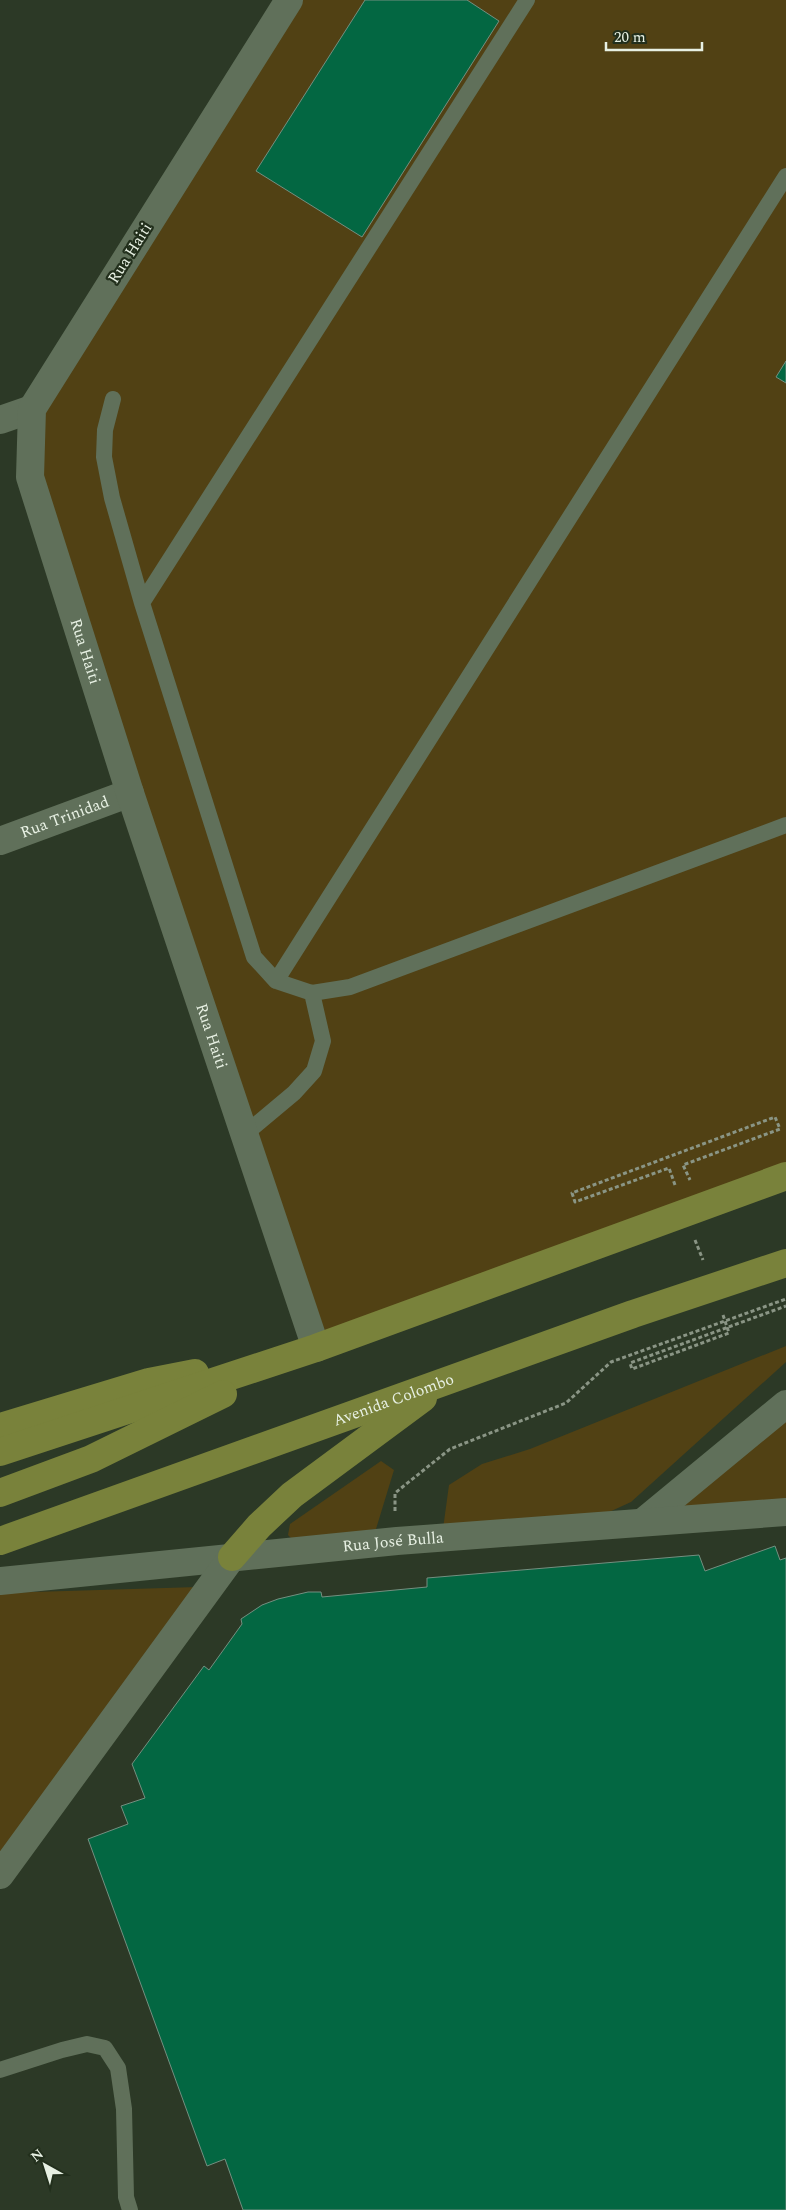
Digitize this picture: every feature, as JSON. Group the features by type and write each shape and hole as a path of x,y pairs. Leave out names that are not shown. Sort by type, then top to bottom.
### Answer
{"main road":[{"path":"0,1452 316,1348 786,1176"},
{"name":"Avenida Colombo","path":"0,1541 632,1314 786,1263"},
{"path":"0,1426 149,1382 316,1348"},
{"path":"0,1492 91,1459 316,1348"},
{"path":"232,1557 258,1526 292,1495 447,1381"}],"street":[{"name":"Rua Haiti","path":"289,0 32,409 30,477 130,793 316,1348"},
{"path":"0,420 32,409"},
{"name":"Rua Trinidad","path":"0,841 130,793"},
{"path":"642,1522 786,1404"},
{"name":"Rua José Bulla","path":"0,1581 397,1541 786,1512"},
{"path":"0,1876 232,1557"}],"lane":[{"path":"142,603 527,0"},
{"path":"276,981 786,176"},
{"path":"113,399 105,430 104,457 112,498 142,603 254,957 276,981 312,993 350,987 786,825"},
{"path":"245,1134 294,1093 314,1071 323,1041 312,993"},
{"path":"0,2070 87,2044 105,2048 118,2068 124,2109 126,2197 130,2210"}],"path":[{"path":"676,1186 669,1168 575,1202 572,1193 775,1117 780,1129 683,1165 701,1207"},
{"path":"692,1232 706,1269"},
{"path":"397,1541 395,1493 450,1449 566,1403 611,1362 786,1299"},
{"path":"723,1314 729,1333 632,1368 630,1363 786,1306"}],"shaded area":[{"path":"293,0 786,0 786,1169 316,1348 30,477 32,409"},
{"path":"786,1346 786,1362 631,1502 607,1513 443,1529 449,1485 482,1464 530,1449"},
{"path":"786,1404 786,1512 643,1522"},
{"path":"381,1461 394,1470 376,1529 295,1542 288,1535 290,1524"},
{"path":"198,1587 0,1852 0,1593"}],"building":[{"path":"365,0 467,0 499,21 362,237 256,171"},
{"path":"786,361 786,383 776,377"},
{"path":"775,1546 780,1560 786,1558 786,2210 243,2210 225,2159 207,2166 88,1839 128,1824 121,1806 145,1798 132,1764 204,1666 209,1670 242,1624 241,1619 262,1605 308,1592 321,1592 322,1597 427,1587 427,1578 699,1555 705,1571"}]}
